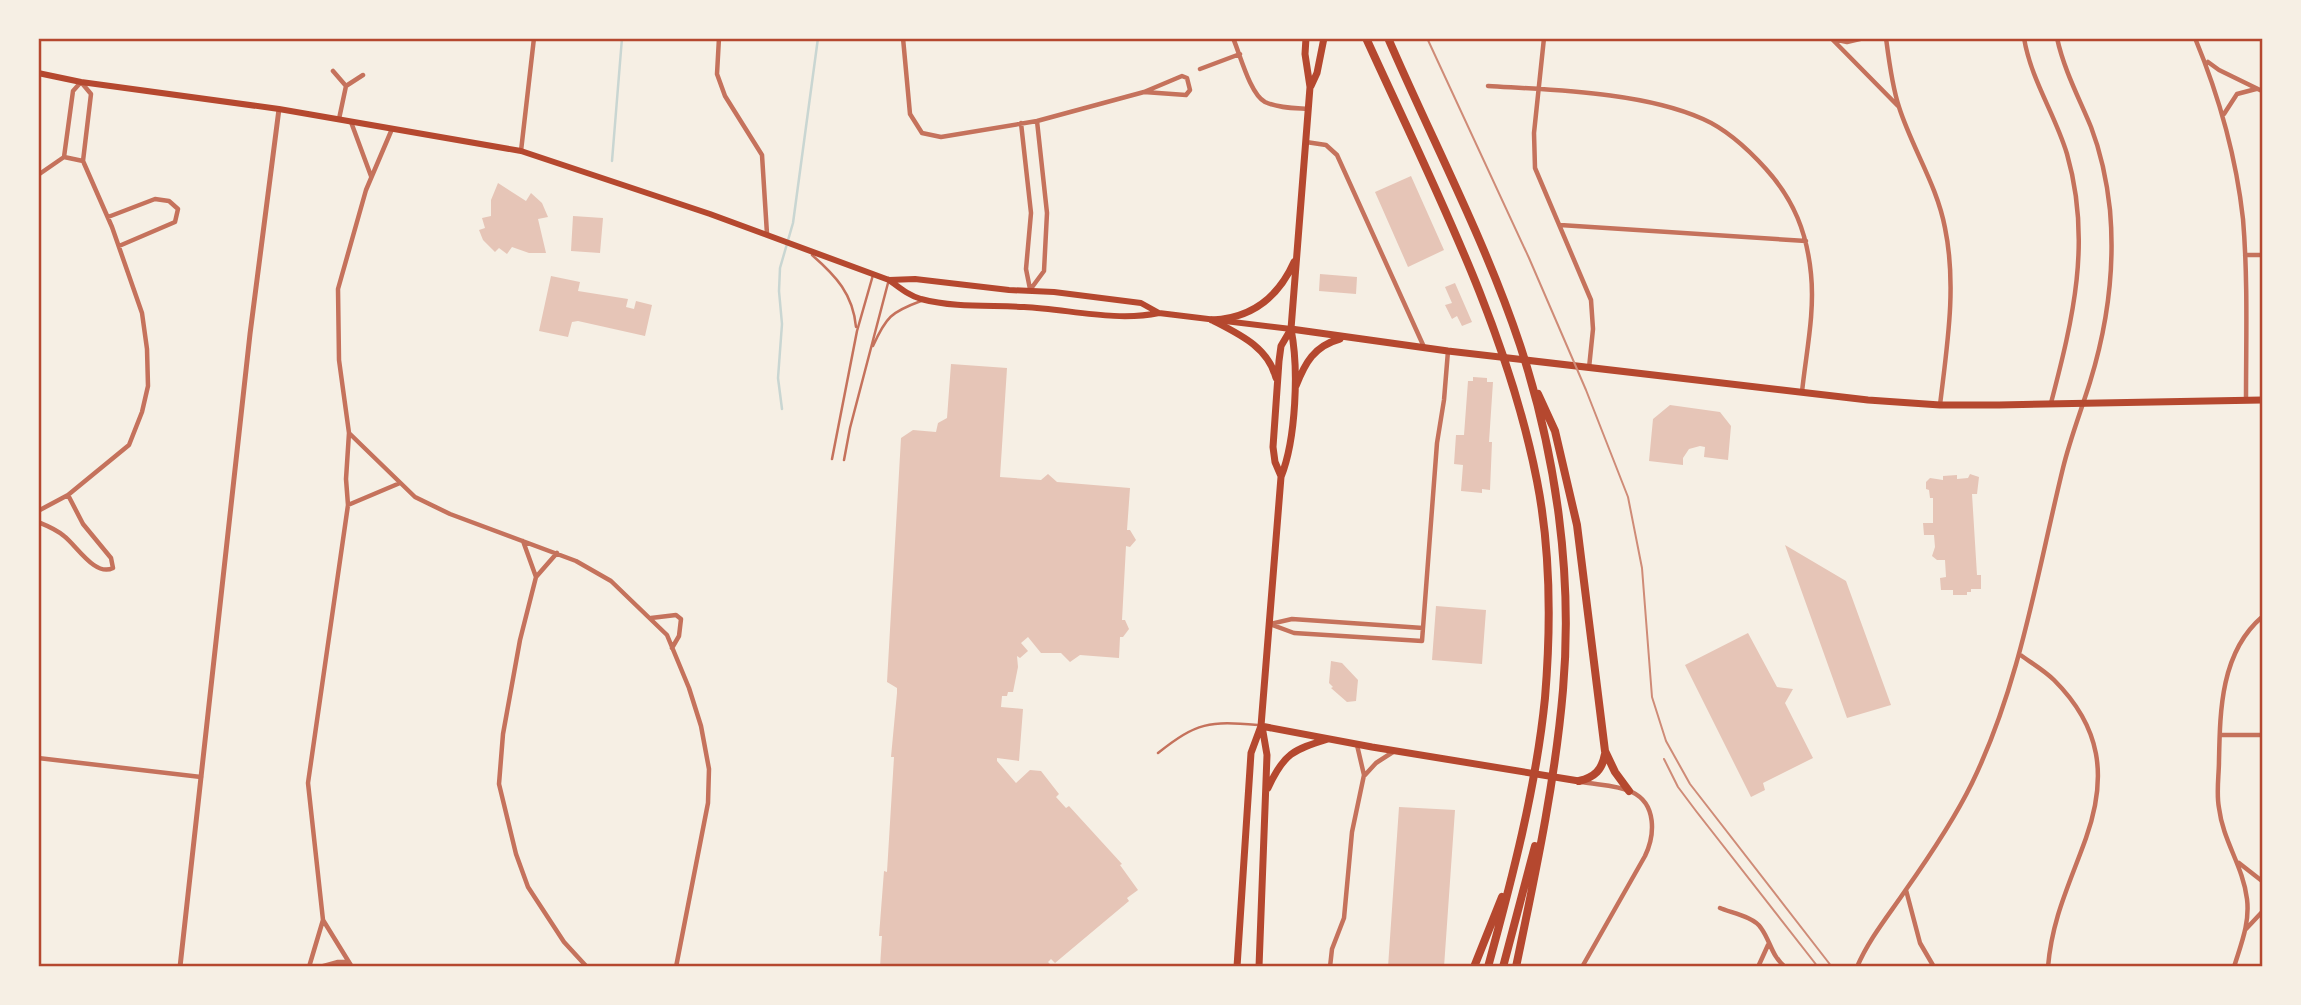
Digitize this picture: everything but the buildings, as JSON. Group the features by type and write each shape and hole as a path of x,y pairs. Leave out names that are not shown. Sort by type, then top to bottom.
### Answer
{"highway":[{"path":"1366,38 1457,240 1498,339 1512,380 1538,484 1546,551 1548,649 1539,744 1529,802 1488,967"},
{"path":"1388,38 1492,272 1519,342 1551,468 1564,577 1565,650 1557,747 1536,873 1516,967"},
{"path":"1531,383 1555,431 1577,525 1605,751 1615,772 1629,791"},
{"path":"1579,782 1594,776 1601,769 1605,751"},
{"path":"1503,967 1543,823"},
{"path":"1474,967 1509,881"}],"main road":[{"path":"1237,967 1251,753 1261,726 1281,477 1290,447 1295,362 1291,329 1310,87 1305,54 1306,38"},
{"path":"1310,87 1317,73 1324,38"},
{"path":"38,73 81,82 279,109 521,151 770,235 889,280 915,279 1141,303 1159,313"},
{"path":"1212,320 1240,316 1266,302 1284,281 1297,254"},
{"path":"889,280 908,295 924,300 1139,317 1159,313 1448,351 1868,400 1940,405 2263,400"},
{"path":"1212,320 1254,344 1274,369 1278,385"},
{"path":"1281,477 1273,447 1281,346 1291,329"},
{"path":"1293,394 1308,359 1316,350 1324,344 1345,337"},
{"path":"1261,726 1579,782"},
{"path":"1259,967 1267,747 1261,726"},
{"path":"1266,792 1285,758 1296,750 1329,738"}],"street":[{"path":"521,151 534,38"},
{"path":"719,38 717,74 725,96 762,155 770,235"},
{"path":"904,38 910,114 922,133 941,137 1037,121 1144,92 1185,76 1190,90 1186,95 1144,92"},
{"path":"1233,38 1260,99 1272,104 1308,109"},
{"path":"1544,38 1534,133 1535,167 1591,300 1589,368"},
{"path":"1832,39 1847,42 1864,38"},
{"path":"1886,38 1899,107 1936,195 1947,237 1950,321 1940,405"},
{"path":"2024,38 2033,75 2067,153 2079,226 2076,298 2051,405"},
{"path":"1857,967 1867,944 1906,890 1970,786 1990,743 2019,654 2064,464 2091,380 2107,306 2112,238 2110,208 2091,129 2066,72 2057,38"},
{"path":"2195,38 2206,60 2224,116 2239,190 2245,255 2246,401"},
{"path":"1832,39 1899,107"},
{"path":"1200,69 1240,54"},
{"path":"2206,60 2219,70 2260,90"},
{"path":"333,71 345,86"},
{"path":"338,120 345,86 363,75"},
{"path":"38,511 68,495 129,445 142,412 148,386 142,313 108,217 83,161 91,94 81,82 73,91 64,157"},
{"path":"1488,86 1653,104 1705,120 1748,148 1783,188 1799,220 1806,242 1812,302 1802,391"},
{"path":"2224,116 2237,94 2260,90"},
{"path":"180,967 250,334 279,109"},
{"path":"1030,290 1044,271 1047,213 1037,121"},
{"path":"351,122 371,177"},
{"path":"1021,123 1031,213 1026,269 1030,290"},
{"path":"309,967 323,920 308,783 348,505 345,479 349,433 339,360 338,289 371,177 392,128"},
{"path":"1305,142 1326,145 1337,155 1424,348"},
{"path":"38,175 64,157 83,161"},
{"path":"108,217 155,199 169,201 178,209 175,222 119,246"},
{"path":"1560,225 1806,242"},
{"path":"2245,255 2263,255"},
{"path":"1270,624 1294,633 1422,641 1437,443 1448,351"},
{"path":"349,433 415,497 450,514 557,553 611,580 667,635 701,726 709,769 708,803 676,967"},
{"path":"348,505 400,482"},
{"path":"38,522 62,534 103,571 113,568 111,558 83,524 68,495"},
{"path":"523,541 536,577"},
{"path":"557,553 536,577 503,734 499,784 516,854 528,887 564,942 587,967"},
{"path":"650,619 676,615 681,619 679,636 672,648"},
{"path":"2234,967 2246,930 2247,901 2238,863 2228,847 2218,807 2222,698 2229,669 2241,641 2263,617"},
{"path":"1270,624 1292,619 1423,628"},
{"path":"2019,654 2052,678 2074,702 2098,759 2099,785 2095,812 2054,921 2048,967"},
{"path":"2220,735 2263,735"},
{"path":"1330,967 1332,949 1345,918 1352,832 1364,775 1356,744"},
{"path":"1364,775 1376,763 1395,751"},
{"path":"38,758 202,778"},
{"path":"1579,782 1629,791 1639,797 1649,808 1652,828 1650,846 1583,967"},
{"path":"2238,863 2263,881"},
{"path":"1906,890 1920,943 1934,967"},
{"path":"1720,908 1761,927 1774,958 1785,967"},
{"path":"2246,930 2263,912"},
{"path":"323,920 350,964"},
{"path":"1758,967 1768,944"},
{"path":"320,967 338,961 350,964"}],"lane":[{"path":"804,248 847,292 853,305 857,331"},
{"path":"832,459 857,331 873,275"},
{"path":"844,460 889,280"},
{"path":"870,352 884,322 896,310 924,300"},
{"path":"1158,753 1179,736 1205,724 1261,726"}],"waterway":[{"path":"612,161 622,38"},
{"path":"782,409 778,378 782,324 780,268 793,223 818,38"}],"tram line":[{"path":"1427,38 1529,258 1586,390 1628,497 1642,568 1652,697 1666,741 1690,784 1832,967"},
{"path":"1664,759 1678,787 1818,967"}]}
